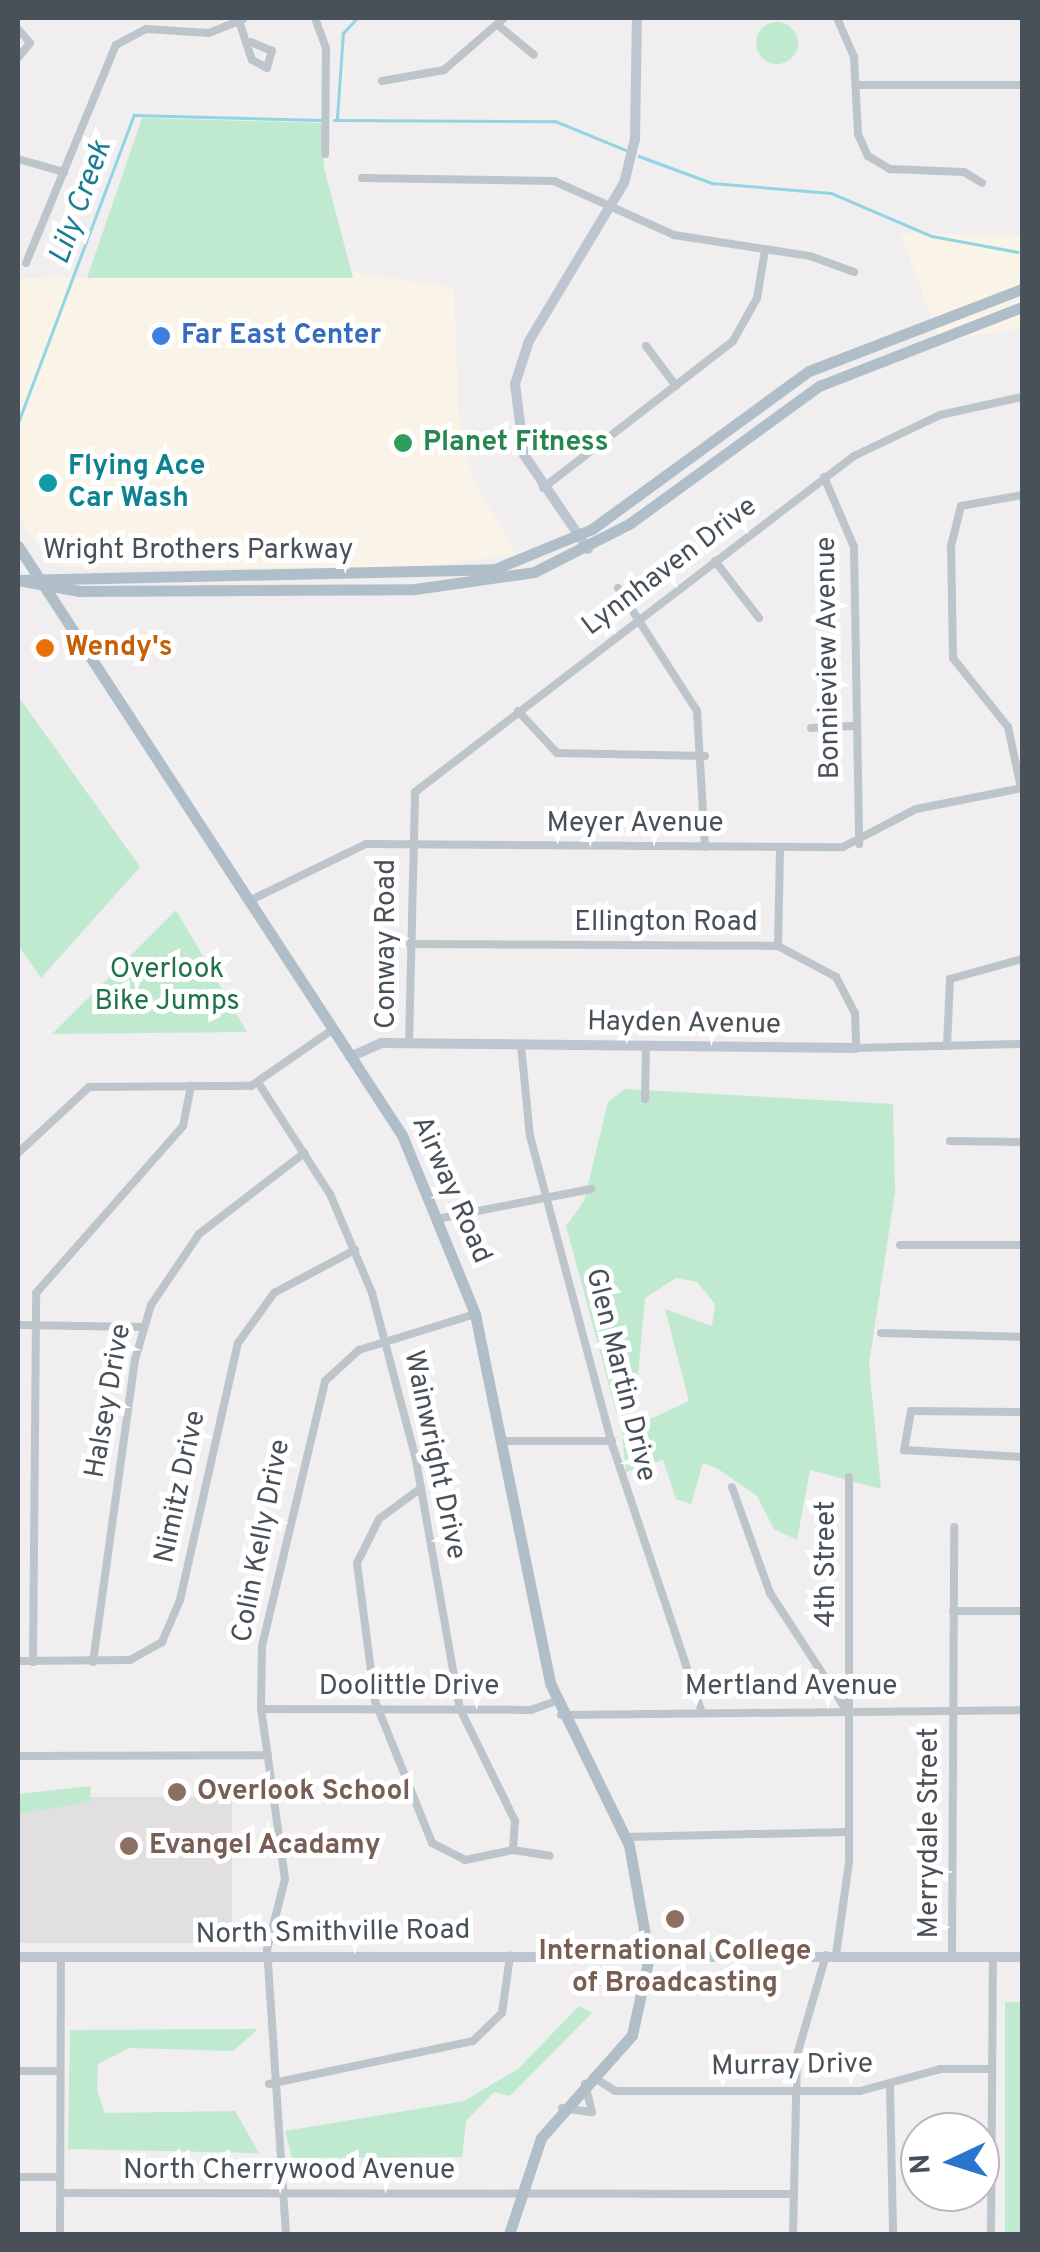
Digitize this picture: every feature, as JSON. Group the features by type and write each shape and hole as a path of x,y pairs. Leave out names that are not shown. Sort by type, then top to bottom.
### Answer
{"main road":[{"name":"Wright Brothers Parkway","path":"41,583 138,576 458,574 579,536 809,371 1022,289"},
{"name":"Wright Brothers Parkway","path":"18,580 80,590 446,588 523,575 588,549 818,386 1022,307"},
{"name":"Airway Road","path":"18,546 350,1057 442,1218 475,1314 506,1441 556,1701 626,1837 637,1876 649,1957"},
{"path":"75,634 68,603 80,590"},
{"path":"509,2234 516,2194 562,2108 632,2036 649,1957"}],"street":[{"path":"314,18 326,105 325,154"},
{"path":"588,549 543,488 516,429 518,367 617,206 635,139 637,18"},
{"path":"838,18 857,85 860,143 877,163 964,172 982,183"},
{"path":"26,263 122,40 155,28 209,33 241,19 251,42"},
{"path":"382,81 444,70 502,22 534,56"},
{"path":"18,30 30,43 18,58"},
{"path":"857,85 1022,85"},
{"path":"18,159 64,172"},
{"path":"362,178 539,179 617,206 674,235 765,250 854,272"},
{"path":"543,488 742,330 765,250"},
{"path":"646,346 676,386"},
{"name":"Lynnhaven Drive","path":"410,845 415,792 824,478 918,424 1022,398"},
{"name":"Bonnieview Avenue","path":"824,478 854,547 854,726 859,844"},
{"path":"1022,495 969,500 954,518 951,546 953,658 1008,727 1022,788"},
{"path":"715,560 759,618"},
{"path":"618,588 684,676 704,756 704,847"},
{"path":"518,711 557,753 704,756"},
{"path":"811,728 854,726"},
{"name":"Meyer Avenue","path":"249,901 347,848 410,845 780,849 859,844 916,809 1022,788"},
{"name":"Conway Road","path":"409,1043 410,845"},
{"path":"778,946 780,849"},
{"name":"Ellington Road","path":"410,944 778,946 836,977 854,1013 856,1048"},
{"path":"947,1046 954,975 1022,958"},
{"path":"18,1154 88,1087 259,1084 332,1030"},
{"name":"Hayden Avenue","path":"350,1057 372,1044 409,1043 856,1048 1022,1044"},
{"name":"Glen Martin Drive","path":"521,1045 526,1122 612,1441 701,1710"},
{"path":"646,1046 646,1099"},
{"name":"Wainwright Drive","path":"259,1084 304,1154 355,1250 386,1340 421,1488 460,1709 514,1821 513,1850"},
{"path":"33,1662 34,1325 44,1274 178,1134 192,1086"},
{"path":"950,1141 1022,1142"},
{"name":"Halsey Drive","path":"93,1662 142,1327 199,1234 304,1154"},
{"path":"442,1218 548,1194 590,1189"},
{"path":"900,1245 1022,1245"},
{"name":"Nimitz Drive","path":"18,1662 138,1658 168,1634 230,1367 252,1319 284,1285 355,1250"},
{"name":"Colin Kelly Drive","path":"268,1957 286,1879 261,1709 262,1646 313,1407 338,1365 386,1340 475,1314"},
{"path":"18,1325 142,1327"},
{"path":"881,1333 1022,1337"},
{"path":"1022,1412 906,1414 905,1454 1022,1456"},
{"path":"506,1441 612,1441"},
{"name":"4th Street","path":"793,2234 794,2090 831,1955 849,1832 849,1477"},
{"path":"732,1487 770,1593 847,1711"},
{"path":"421,1488 379,1518 357,1563 377,1709 432,1843 465,1860 513,1850 550,1856"},
{"name":"Merrydale Street","path":"952,1956 954,1527"},
{"path":"953,1611 1022,1610"},
{"name":"Doolittle Drive","path":"261,1709 460,1709 556,1701"},
{"name":"Mertland Avenue","path":"561,1715 701,1710 1022,1710"},
{"path":"18,1756 268,1755"},
{"path":"626,1837 849,1832"},
{"path":"269,2084 473,2040 502,2012 510,1956"},
{"path":"991,2234 993,1956"},
{"name":"North Smithville Road","path":"18,1957 1022,1957"},
{"path":"60,2234 61,1957"},
{"path":"268,1957 269,2084 286,2193 286,2234"},
{"name":"Murray Drive","path":"589,2081 615,2091 794,2090 890,2086 940,2070 992,2069"},
{"path":"18,2071 60,2071"},
{"path":"562,2108 592,2112 589,2081"},
{"path":"890,2086 893,2234"},
{"path":"18,2177 60,2177"},
{"name":"North Cherrywood Avenue","path":"61,2192 793,2194"}],"shaded area":[{"path":"900,233 1022,236 1022,328 941,342"},
{"path":"353,272 454,288 459,421 474,480 516,554 407,569 64,567 46,558 18,514 18,278"},
{"name":"Evangel Acadamy","path":"18,1797 232,1797 232,1943 18,1943"}],"green space":[{"path":"777,22 792,28 798,43 792,58 777,64 762,58 756,43 762,28"},
{"path":"142,118 323,123 324,168 353,278 87,278"},
{"path":"20,699 140,867 41,978 18,945"},
{"name":"Overlook Bike Jumps","path":"176,910 247,1032 52,1034"},
{"path":"625,1089 893,1104 895,1192 869,1364 881,1489 810,1470 797,1540 774,1529 757,1496 703,1463 691,1504 676,1499 663,1460 626,1472 622,1432 689,1401 665,1309 712,1326 715,1304 697,1282 676,1278 645,1298 635,1409 617,1415 566,1226 584,1201 608,1102"},
{"path":"91,1786 90,1802 18,1814 18,1794"},
{"path":"1005,2002 1022,2002 1022,2234 1005,2234"},
{"path":"579,2006 592,2013 510,2096 494,2092 466,2121 462,2157 292,2158 285,2131 464,2101 518,2069"},
{"path":"258,2029 233,2051 129,2048 98,2064 97,2090 105,2113 235,2111 259,2153 68,2149 70,2030"}],"waterway":[{"path":"337,118 343,33 357,18"},
{"name":"Lily Creek","path":"18,423 134,115 320,120"},
{"path":"334,120 555,121 626,150"},
{"path":"639,156 712,183 831,193 932,236 1018,252"}],"place":[{"name":"Far East Center","path":"161,336"},
{"name":"Planet Fitness","path":"403,443"},
{"name":"Flying Ace Car Wash","path":"48,483"},
{"name":"Wendy's","path":"45,648"},
{"name":"Overlook School","path":"177,1792"},
{"name":"Evangel Acadamy","path":"129,1846"},
{"name":"International College of Broadcasting","path":"675,1919"}]}
